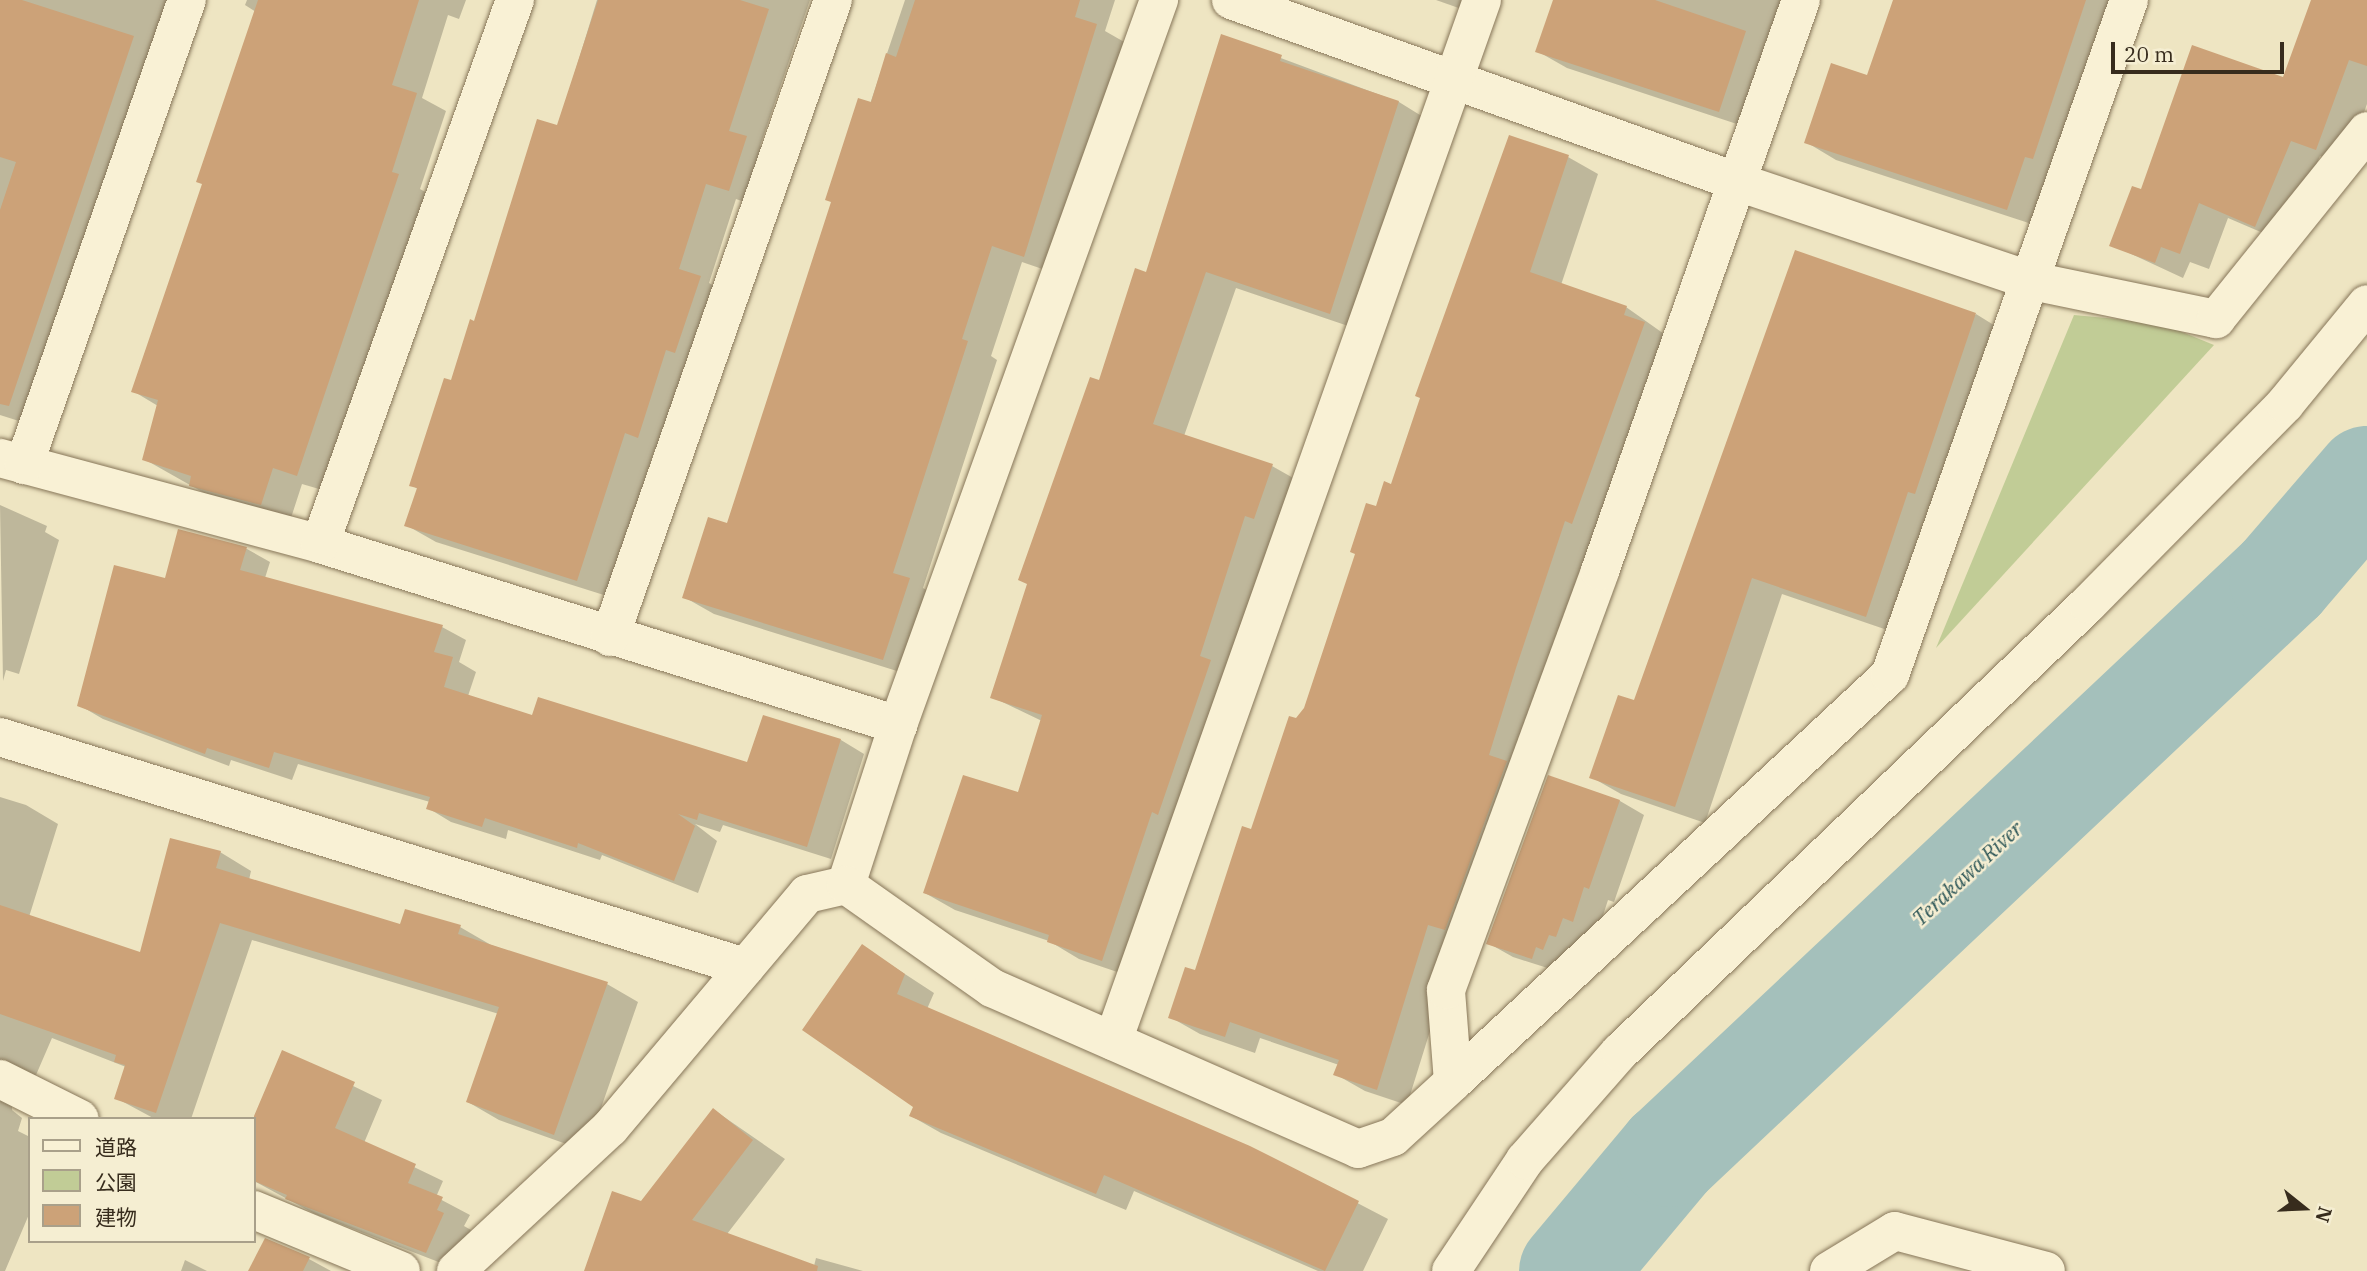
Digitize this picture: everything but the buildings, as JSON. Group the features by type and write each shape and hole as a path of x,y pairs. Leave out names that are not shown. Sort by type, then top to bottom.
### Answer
{"street":[{"path":"187,0 12,461 320,544 898,725"},
{"path":"320,544 515,0"},
{"path":"610,636 833,0"},
{"path":"846,885 898,725 1159,0"},
{"path":"1230,0 1738,182 2032,281 2216,319 2367,131"},
{"path":"1113,1041 1482,0"},
{"path":"1453,1082 1446,990 1738,182 1801,0"},
{"path":"457,1271 610,1128 807,894 846,885 992,988 1358,1149 1393,1137 1890,675 2032,281 2129,0"},
{"path":"1451,1271 1525,1160 1619,1052 2088,604 2285,404 2367,304"},
{"path":"0,737 745,967"},
{"path":"0,1079 76,1117"},
{"path":"256,1211 401,1271"},
{"path":"1829,1271 1895,1231 2046,1271"}],"green space":[{"path":"2074,315 2160,323 2214,345 1936,648"}],"waterway":[{"name":"Terakawa River","path":"1571,1271 1669,1154 2281,578 2367,478"}]}
